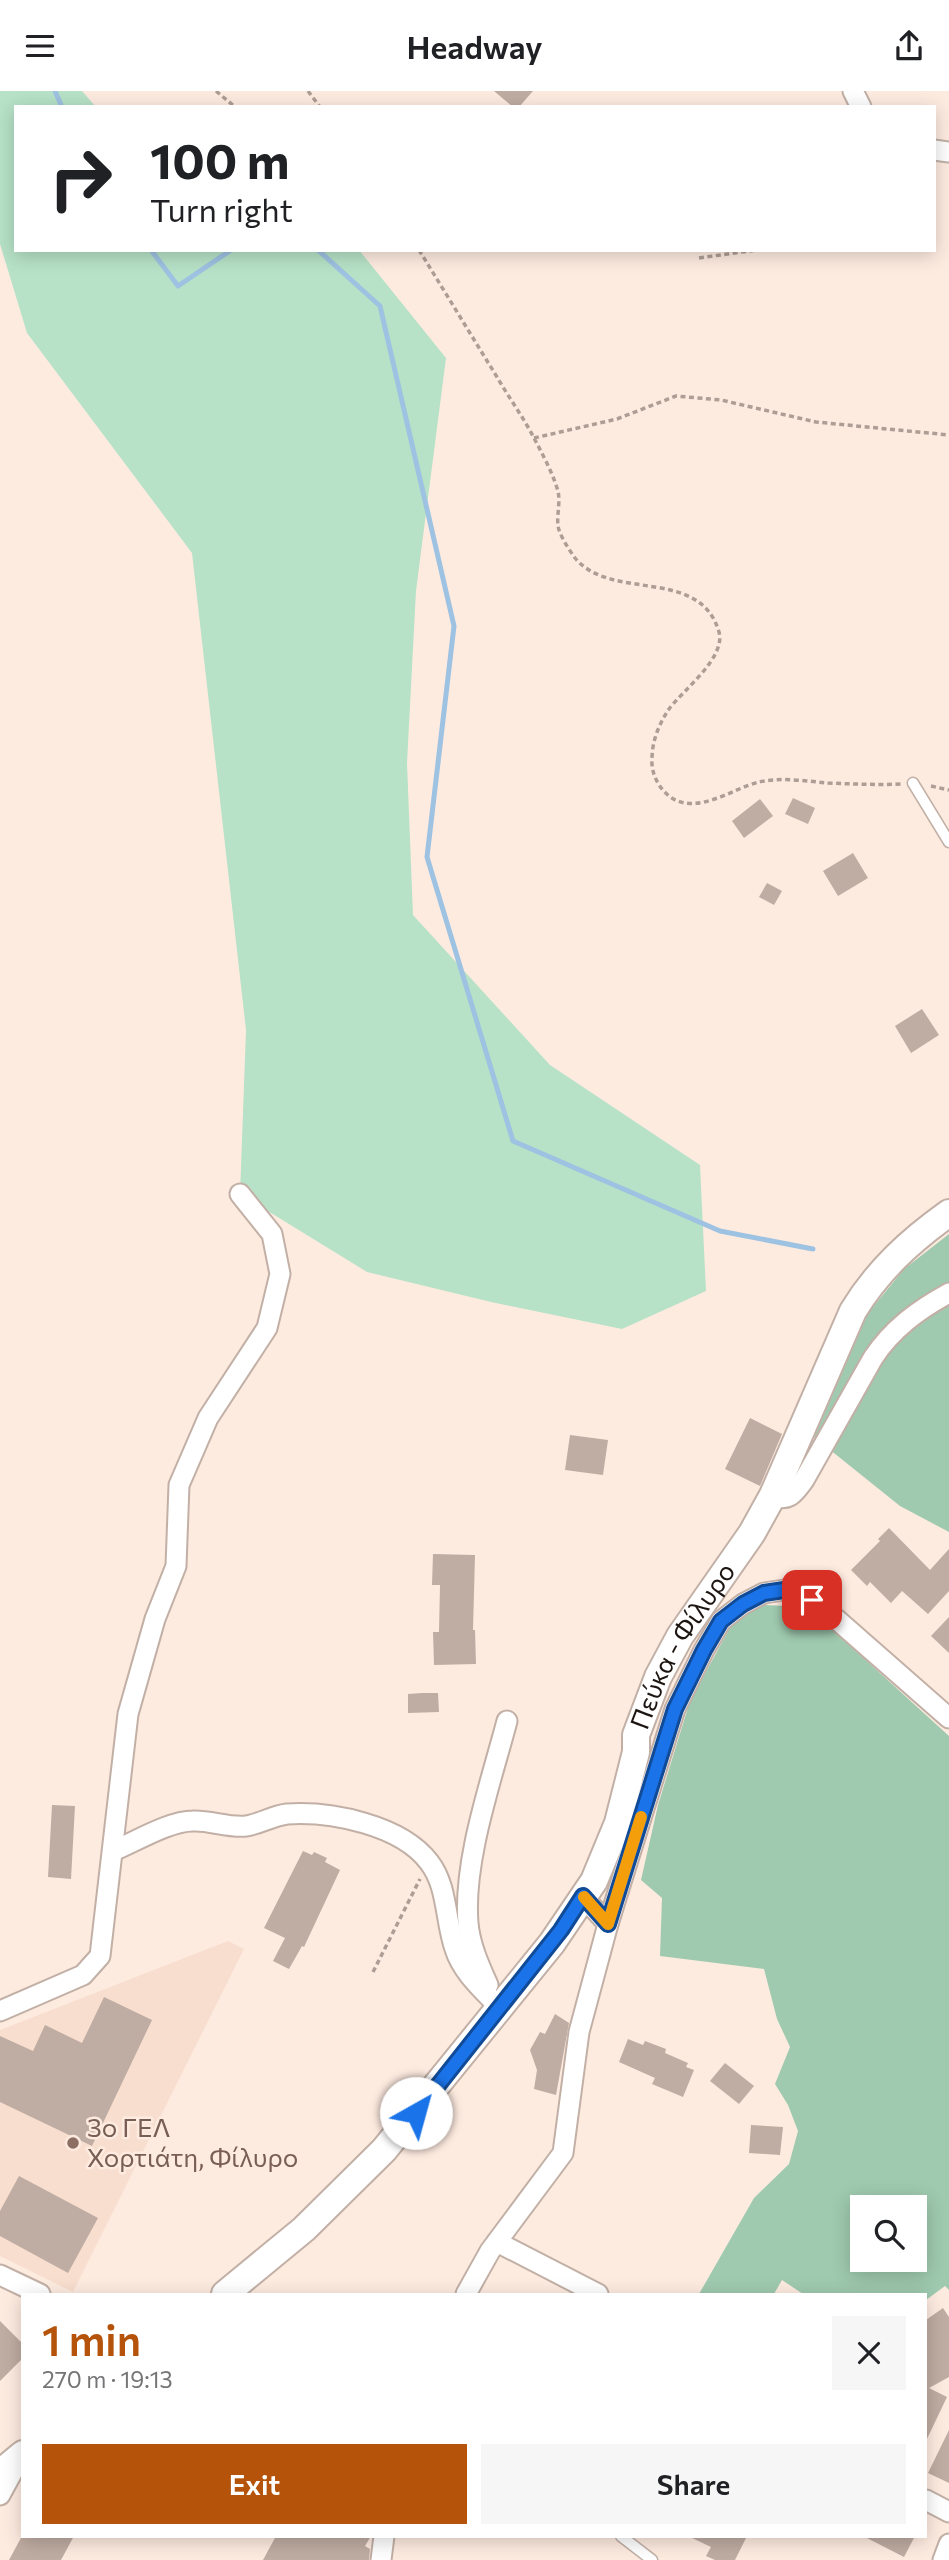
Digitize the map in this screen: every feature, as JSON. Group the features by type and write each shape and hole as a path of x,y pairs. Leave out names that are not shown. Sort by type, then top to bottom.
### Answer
{"main road":[{"name":"Πεύκα - Φίλυρο","path":"226,2293 304,2229 384,2150 561,1930 602,1863 618,1823 636,1752 636,1735 659,1677 680,1636 752,1533 773,1495 843,1332 862,1296 902,1249 949,1213"},
{"path":"0,2473 21,2455"}],"street":[{"path":"0,2011 83,1975 100,1956 128,1714 155,1619 176,1566 179,1485 208,1418 267,1328 280,1274 272,1234 240,1193"},
{"path":"773,1495 783,1499 790,1497 804,1480 873,1358 886,1340 909,1318 949,1293"},
{"path":"467,2293 497,2242 563,2153 579,2032 608,1924 675,1709 721,1621 743,1604 764,1593 784,1590 812,1600 949,1718"},
{"path":"500,2008 478,1963 468,1924 468,1901 481,1819 507,1721"},
{"path":"113,1851 189,1821 246,1826 272,1817 300,1814 360,1822 393,1835 429,1862 441,1887 455,1950 470,1976 500,2008"},
{"path":"583,1896 608,1924"},
{"path":"497,2242 596,2293"},
{"path":"0,2275 38,2293"},
{"path":"0,2495 21,2456"},
{"path":"927,2501 949,2512"},
{"path":"381,2560 384,2538"},
{"path":"943,2560 949,2544"}],"lane":[{"path":"913,783 949,842"},
{"path":"624,2538 652,2560"}],"path":[{"path":"216,91 233,105"},
{"path":"307,91 318,105"},
{"path":"420,252 534,438 558,491 559,530 576,559 598,576 664,588 685,595 707,611 716,625 720,637 712,661 668,711 652,748 656,780 668,795 682,802 698,802 723,797 752,784 776,781 869,785 913,783 949,790"},
{"path":"699,258 742,252"},
{"path":"534,438 617,419 677,396 722,400 816,422 949,435"},
{"path":"373,1972 429,1862"}],"shaded area":[{"name":"3ο ΓΕΛ Χορτιάτη, Φίλυρο","path":"228,1941 244,1949 73,2292 0,2256 0,2030"}],"green space":[{"path":"0,91 82,91 94,105 14,105 14,252 361,252 446,358 416,591 407,763 413,915 550,1065 700,1165 706,1291 622,1329 491,1302 367,1272 240,1194 246,1030 192,553 27,333 0,244"},
{"path":"949,1234 949,1532 900,1506 814,1437 868,1313 904,1269"},
{"path":"764,1605 788,1606 813,1612 949,1736 949,2290 945,2286 927,2299 927,2293 802,2293 782,2280 775,2293 700,2293 754,2198 789,2164 798,2131 788,2105 775,2084 790,2047 777,2019 764,1969 660,1956 662,1898 641,1880 658,1805 690,1701 732,1624"}],"building":[{"path":"494,91 533,91 521,105 511,105"},
{"path":"793,798 815,808 808,824 785,814"},
{"path":"760,799 773,816 744,838 732,821"},
{"path":"853,853 868,878 838,896 823,871"},
{"path":"767,883 782,891 774,905 759,897"},
{"path":"922,1009 939,1035 911,1053 895,1026"},
{"path":"750,1418 782,1434 760,1486 725,1469"},
{"path":"570,1435 608,1440 603,1475 565,1470"},
{"path":"889,1528 930,1570 949,1549 949,1591 928,1614 902,1591 891,1603 870,1582 867,1586 851,1570"},
{"path":"433,1554 475,1555 473,1630 476,1664 434,1665 433,1632 439,1632 440,1585 432,1585"},
{"path":"949,1617 949,1653 931,1636"},
{"path":"438,1693 439,1712 408,1713 408,1694"},
{"path":"52,1805 75,1806 71,1879 48,1877"},
{"path":"303,1851 312,1855 314,1852 327,1858 325,1862 340,1870 304,1947 302,1946 289,1969 273,1961 285,1938 264,1928"},
{"path":"104,1997 152,2020 92,2146 0,2102 0,2036 33,2051 45,2025 82,2043"},
{"path":"555,2014 569,2023 556,2095 534,2089 537,2070 530,2050 540,2032 545,2034"},
{"path":"628,2039 643,2045 645,2041 666,2049 665,2053 688,2063 686,2067 694,2070 683,2097 652,2084 655,2078 619,2062"},
{"path":"725,2063 754,2086 739,2104 710,2081"},
{"path":"751,2125 783,2127 780,2155 749,2153"},
{"path":"19,2176 98,2218 68,2273 0,2236 0,2211"},
{"path":"943,2308 949,2317 949,2377 929,2388 947,2397 927,2439 927,2319"},
{"path":"0,2321 21,2342 21,2360 0,2381"},
{"path":"949,2430 949,2483 928,2473"},
{"path":"21,2538 73,2538 61,2560 9,2560"},
{"path":"275,2538 370,2538 365,2546 370,2549 369,2560 263,2560"},
{"path":"692,2538 746,2538 735,2560 715,2560 706,2556 711,2547"},
{"path":"867,2538 914,2538 904,2557"}],"waterway":[{"path":"55,91 61,105"},
{"path":"152,252 178,286 228,252"},
{"path":"320,252 380,306 454,626 427,857 513,1141 720,1231 813,1249"}],"slow traffic":[{"path":"584,1897 608,1924 641,1817"}],"place":[{"name":"3ο ΓΕΛ Χορτιάτη, Φίλυρο","path":"73,2143"}],"route":[{"path":"416,2113 561,1930 583,1896 608,1924 675,1709 721,1621 743,1604 764,1593 784,1590 812,1600"}]}
